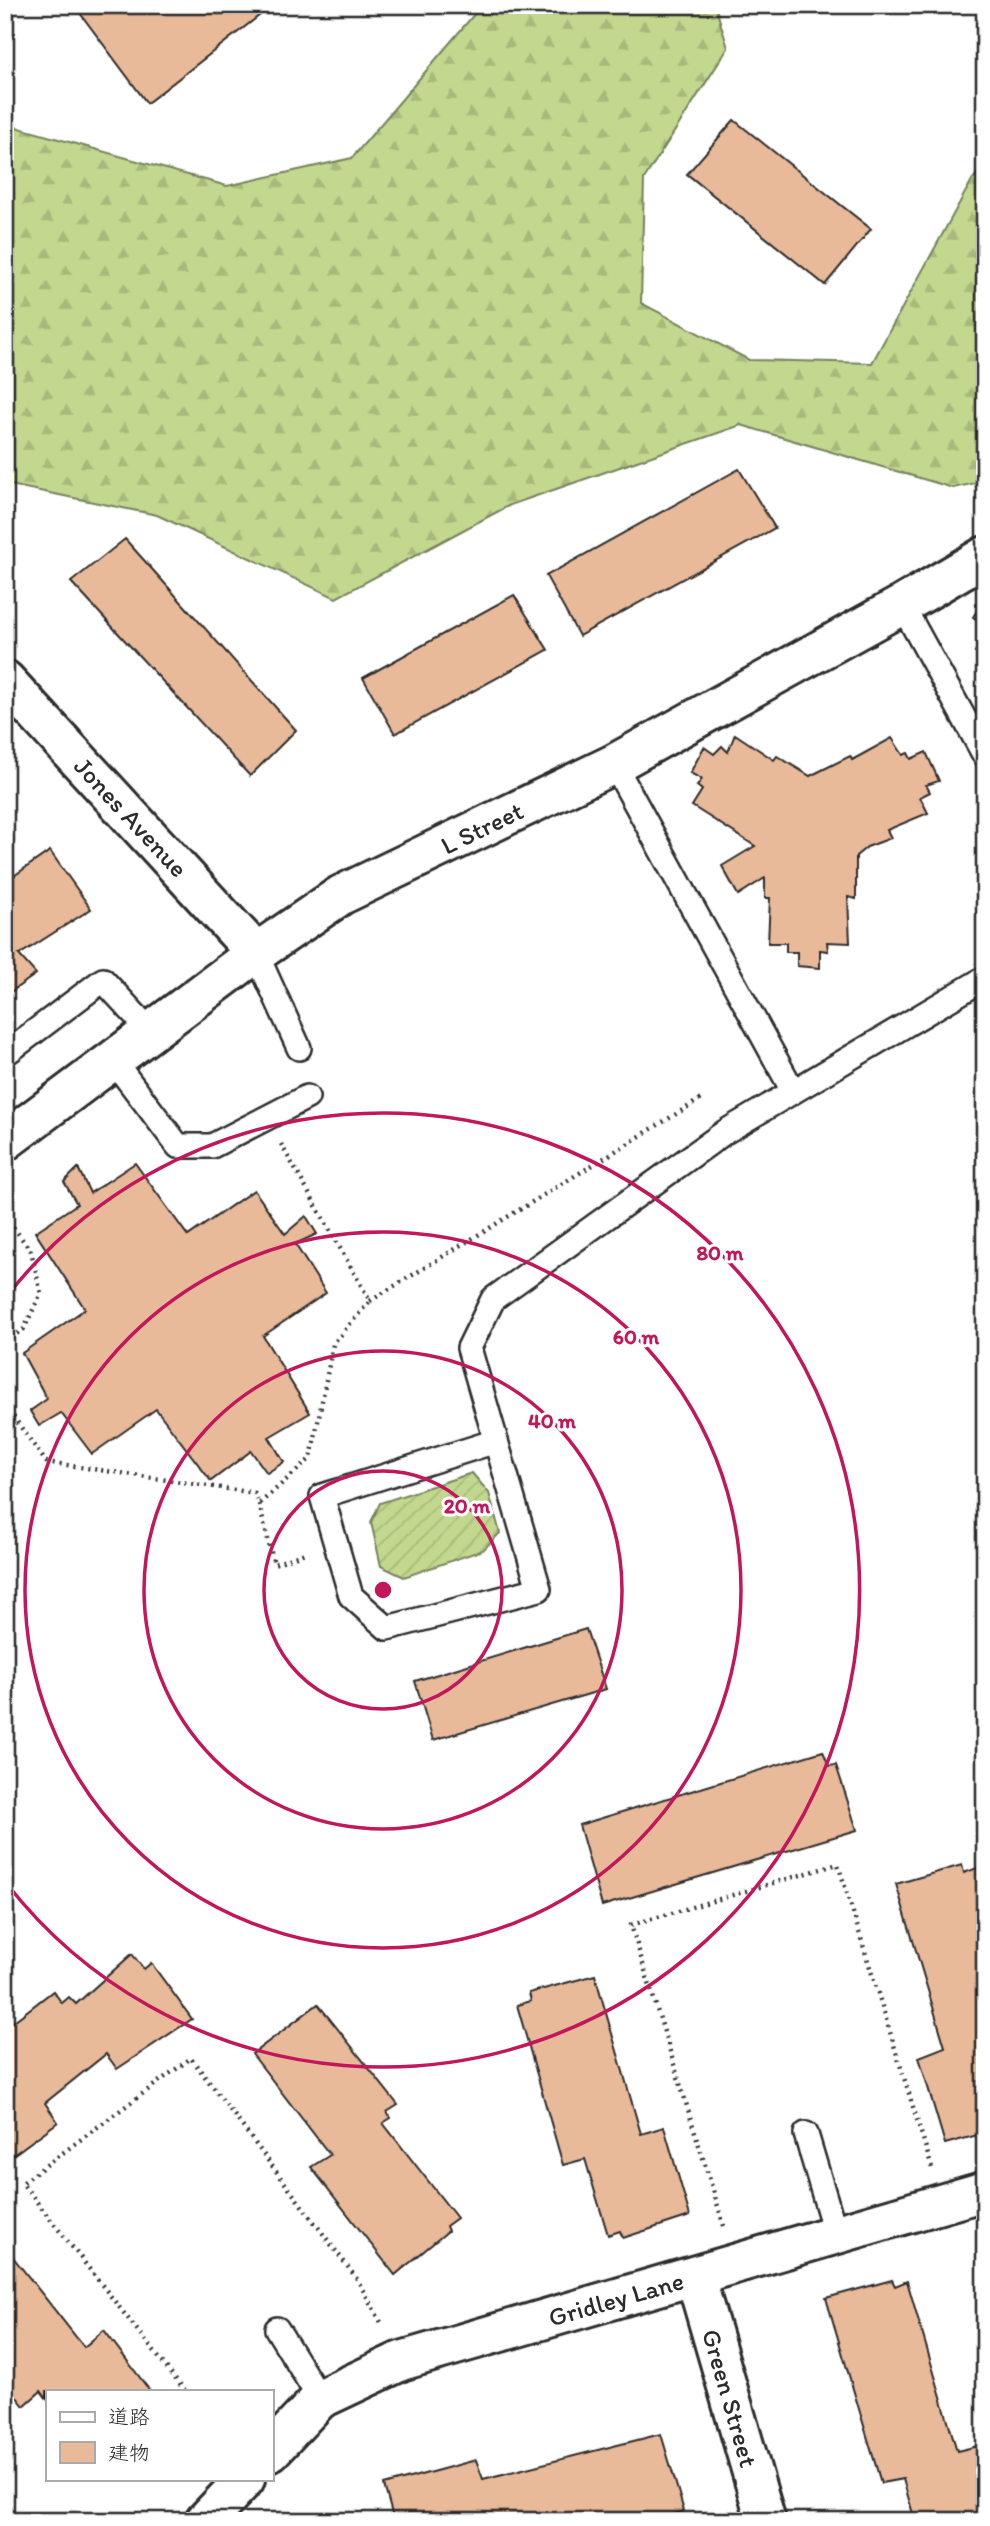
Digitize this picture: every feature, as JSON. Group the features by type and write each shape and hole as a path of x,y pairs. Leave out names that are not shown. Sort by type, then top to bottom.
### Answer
{"street":[{"name":"L Street","path":"5,1141 256,953 341,895 614,764 902,605 985,556"},
{"name":"Jones Avenue","path":"5,680 256,953"},
{"name":"Gridley Lane","path":"273,2449 320,2399 401,2361 985,2191"},
{"name":"Green Street","path":"695,2276 765,2521"},
{"path":"205,2521 244,2480"}],"lane":[{"path":"902,605 985,756"},
{"path":"614,764 793,1091"},
{"path":"256,953 299,1048"},
{"path":"496,1441 322,1496 351,1596 387,1628 539,1589 469,1348 493,1299 725,1132 985,978"},
{"path":"5,1054 103,980 151,1032"},
{"path":"113,1060 178,1146 212,1146 307,1097"},
{"path":"806,2134 836,2235"},
{"path":"276,2329 320,2399"}],"path":[{"path":"259,1504 311,1458 333,1344 370,1301 704,1097"},
{"path":"279,1140 370,1301"},
{"path":"5,1216 31,1251 41,1293 23,1329 5,1340"},
{"path":"5,1405 46,1462 255,1493 274,1563 336,1543"},
{"path":"735,2264 631,1925 838,1864 943,2203"},
{"path":"184,2390 22,2183 191,2058 357,2279 401,2361"}],"green space":[{"path":"482,5 715,5 728,48 644,179 641,303 749,360 872,363 972,180 985,164 985,481 953,488 741,425 510,505 336,598 157,515 5,484 5,124 227,186 352,158"},
{"path":"472,1473 489,1493 500,1533 483,1550 404,1577 381,1566 371,1522 380,1503"}],"building":[{"path":"74,5 273,5 147,103"},
{"path":"734,120 871,229 825,285 687,174"},
{"path":"739,469 775,528 579,636 546,576"},
{"path":"125,539 296,730 250,776 71,582"},
{"path":"514,595 548,650 395,734 363,678"},
{"path":"985,598 985,625 973,617"},
{"path":"985,637 985,658 975,652"},
{"path":"735,734 774,760 777,756 810,776 850,756 852,760 892,738 903,755 908,753 911,759 926,752 939,781 926,785 930,792 920,797 928,813 887,830 891,838 867,847 856,856 856,899 848,897 850,943 827,942 828,951 820,950 820,968 797,966 797,952 786,952 786,943 768,943 770,898 765,898 765,878 738,895 722,866 755,846 692,806 702,790 697,786 702,779 690,773 704,747 714,754 722,746 728,752"},
{"path":"50,851 91,909 19,955 36,974 5,996 5,882"},
{"path":"135,1163 188,1236 254,1190 285,1234 306,1216 317,1234 295,1244 326,1293 263,1336 310,1413 269,1437 284,1462 267,1473 251,1451 211,1481 156,1409 92,1454 61,1413 39,1426 30,1411 47,1399 22,1353 85,1309 35,1232 77,1204 64,1182 78,1168 90,1193"},
{"path":"586,1629 606,1689 433,1740 415,1681"},
{"path":"823,1751 829,1766 836,1765 857,1830 602,1906 579,1825"},
{"path":"962,1865 964,1873 980,1867 985,1885 985,2133 945,2144 919,2057 945,2047 896,1884"},
{"path":"132,1954 144,1969 151,1963 192,2019 117,2069 106,2054 45,2103 58,2122 5,2161 5,2028 53,1991 62,2003 69,1997 76,2004"},
{"path":"595,1975 641,2134 664,2127 690,2216 623,2238 620,2231 608,2235 585,2159 563,2165 517,2005 531,2001 529,1993"},
{"path":"318,2004 398,2105 387,2112 391,2118 383,2123 457,2218 446,2226 448,2231 395,2275 311,2167 330,2155 252,2054"},
{"path":"5,2247 84,2347 104,2330 149,2390 46,2390 46,2398 41,2391 24,2406 5,2382"},
{"path":"892,2280 895,2286 907,2281 957,2451 982,2445 985,2457 985,2521 915,2521 903,2479 881,2483 826,2298"},
{"path":"661,2434 684,2511 652,2521 394,2521 384,2485 476,2460 483,2479"}]}
